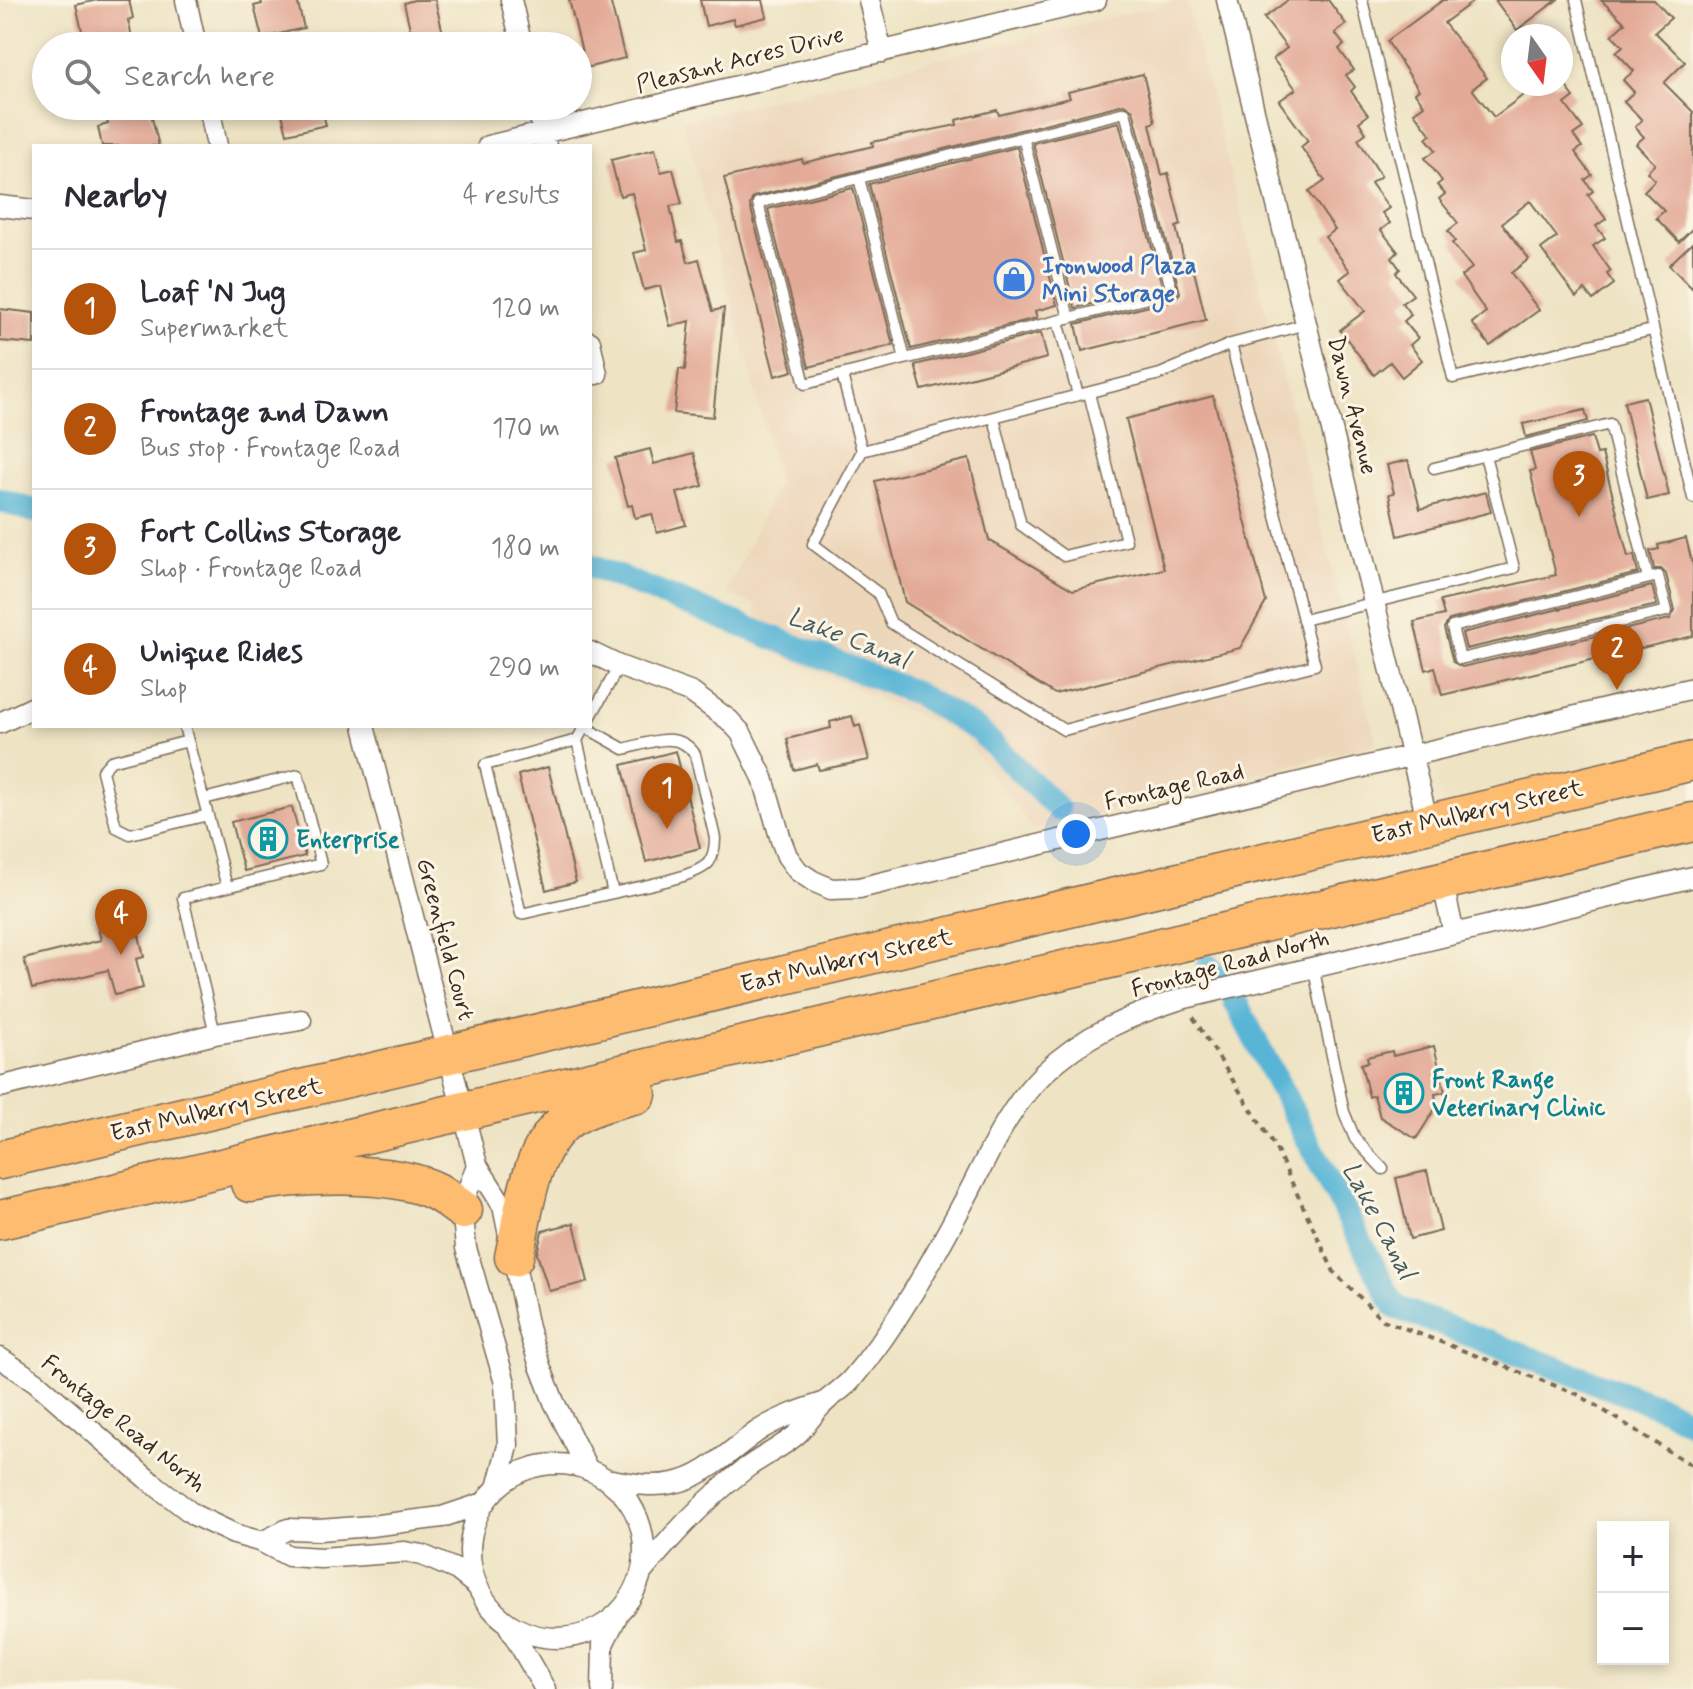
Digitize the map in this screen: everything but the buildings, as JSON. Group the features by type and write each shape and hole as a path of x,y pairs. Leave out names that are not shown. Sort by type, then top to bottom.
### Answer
{"highway":[{"name":"East Mulberry Street","path":"0,1160 1693,761"},
{"path":"6,1219 1693,822"},
{"path":"514,1257 534,1168 547,1143 566,1121 615,1100 807,1053 896,1009"},
{"path":"6,1219 104,1216 254,1182 327,1176 405,1182 436,1191 463,1210"}],"street":[{"path":"186,0 193,32"},
{"path":"511,0 519,32"},
{"path":"869,0 882,52"},
{"name":"Pleasant Acres Drive","path":"507,144 545,140 1096,0"},
{"name":"Dawn Avenue","path":"1227,0 1428,823"},
{"path":"212,120 217,144"},
{"path":"540,120 545,140"},
{"path":"0,206 32,210"},
{"path":"592,351 597,374"},
{"name":"Frontage Road","path":"592,653 692,693 729,720 741,733 763,778 787,856 798,871 831,889 859,888 1693,688"},
{"path":"0,723 32,708"},
{"name":"Greenfield Court","path":"365,728 477,1165"},
{"name":"Frontage Road North","path":"823,1403 848,1384 915,1292 1020,1100 1053,1066 1100,1031 1139,1012 1181,999 1693,877"},
{"path":"1442,880 1454,934"},
{"path":"0,1087 215,1034 301,1020"},
{"path":"477,1165 503,1206 528,1328 554,1402 597,1474 626,1499 640,1524 644,1548 642,1572"},
{"path":"477,1165 463,1210 466,1248 505,1383 508,1446 491,1495 475,1520 470,1538 470,1562 477,1586 489,1606 507,1623 545,1689"},
{"name":"Frontage Road North","path":"0,1358 36,1382 146,1478 194,1515 289,1556 321,1558 405,1552 422,1555 457,1570 477,1586"},
{"path":"262,1542 288,1529 371,1526 442,1517 491,1495 522,1472 550,1464 569,1465 657,1486 676,1483 706,1469 762,1428 784,1416 823,1403"},
{"path":"602,1689 603,1644 618,1613 633,1594 642,1572 674,1532 705,1502 746,1468 797,1435 823,1403"},
{"path":"507,1623 529,1634 552,1638 576,1636 599,1628 618,1613"}],"lane":[{"path":"1362,0 1453,378 1652,330"},
{"path":"1576,0 1693,498"},
{"path":"1125,112 1172,292 805,384 758,203 1023,137 1125,112"},
{"path":"994,418 1021,525 1064,556 1126,541 1064,320 1023,137"},
{"path":"859,178 905,359"},
{"path":"862,451 1160,374 1231,344 1306,324"},
{"path":"842,375 862,451 813,544 878,593 891,623 1064,730 1315,665 1231,344"},
{"path":"1434,468 1610,424 1648,578"},
{"path":"1303,620 1514,568 1485,455"},
{"path":"1658,576 1667,611 1460,659 1452,627 1648,578 1658,576"},
{"path":"592,714 619,666"},
{"path":"185,728 227,887"},
{"path":"584,728 577,740 613,893"},
{"path":"577,740 485,765 521,914 692,873 707,865 714,852 715,838 695,754 688,745 678,740 664,739 624,749 588,728"},
{"path":"188,741 111,761 102,771 116,827 130,834 208,815"},
{"path":"204,799 298,775 321,864 183,898 215,1034"},
{"path":"1313,966 1344,1112 1355,1139 1383,1169"}],"path":[{"path":"1181,999 1275,1147 1334,1272 1383,1320 1577,1394 1693,1466"}],"shaded area":[{"path":"1186,0 1377,744 1033,830 962,735 766,649 755,605 726,593 779,482 683,121"}],"waterway":[{"name":"Lake Canal","path":"0,500 32,510"},
{"name":"Lake Canal","path":"592,567 915,693 979,731 1058,809"},
{"name":"Lake Canal","path":"1208,966 1219,978"},
{"name":"Lake Canal","path":"1235,1001 1395,1307 1666,1409 1693,1424"}],"place":[{"name":"Ironwood Plaza Mini Storage","path":"1014,279"},
{"name":"Fort Collins Storage","path":"1579,517"},
{"name":"Frontage and Dawn","path":"1617,690"},
{"name":"Loaf 'N Jug","path":"667,829"},
{"name":"Enterprise","path":"268,839"},
{"name":"Unique Rides","path":"121,955"},
{"name":"Front Range Veterinary Clinic","path":"1404,1093"}]}
